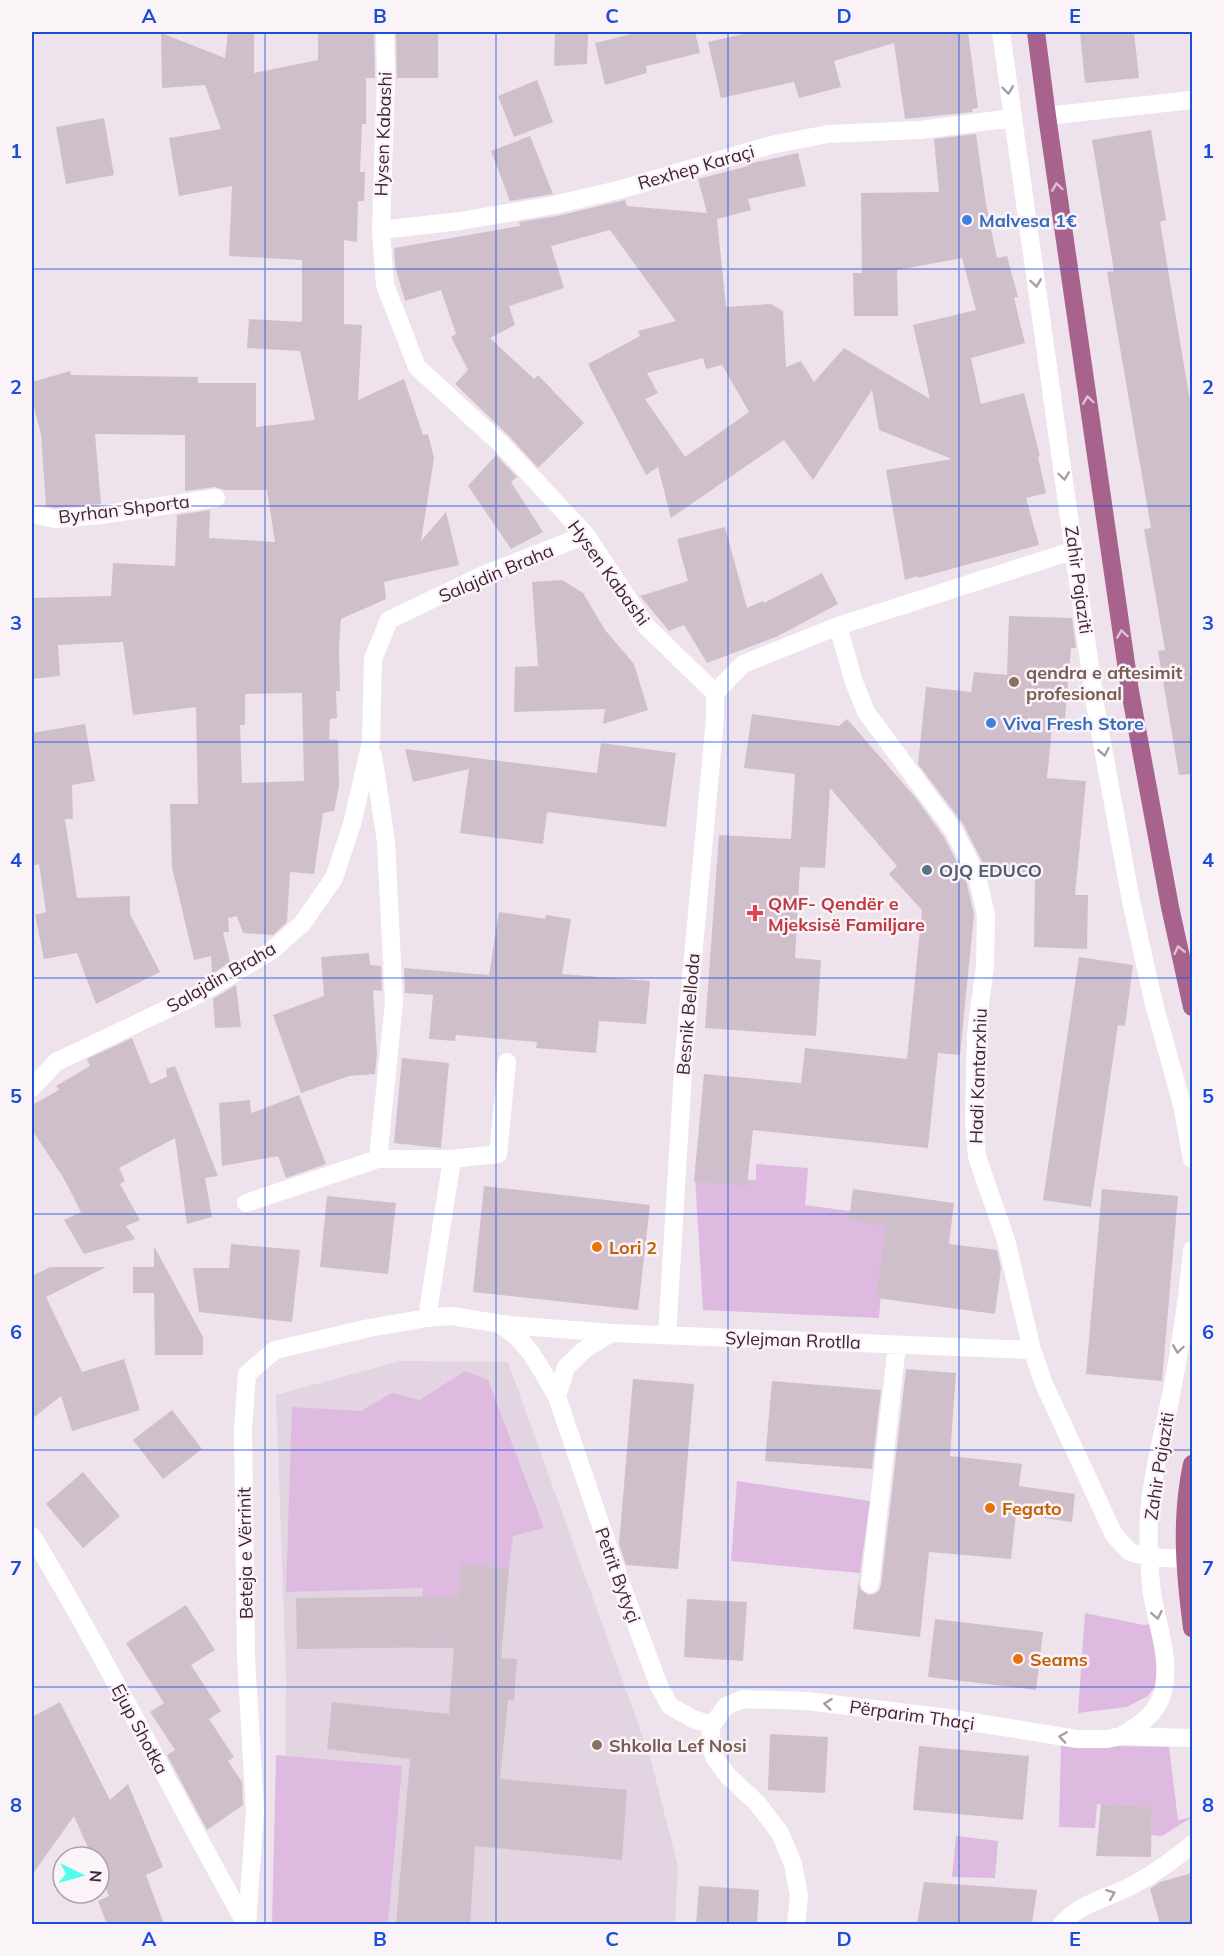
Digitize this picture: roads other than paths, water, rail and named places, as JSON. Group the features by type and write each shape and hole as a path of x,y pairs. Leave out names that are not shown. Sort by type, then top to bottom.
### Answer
{"main road":[{"name":"Zahir Pajaziti","path":"1036,32 1130,691 1189,982 1192,1007"},
{"name":"Zahir Pajaziti","path":"1192,1464 1186,1502 1184,1559 1192,1628"}],"street":[{"name":"Hysen Kabashi","path":"385,32 386,76 381,230 385,285 417,367 502,445 586,536 645,626 715,693"},
{"name":"Zahir Pajaziti","path":"1001,32 1096,710 1131,901 1153,1000 1182,1105 1192,1159"},
{"path":"1047,116 1192,100"},
{"name":"Rexhep Karaçi","path":"381,230 460,221 554,205 622,189 771,145 828,134 920,130 1012,118"},
{"name":"Byrhan Shporta","path":"32,514 55,519 100,516 216,498"},
{"name":"Salajdin Braha","path":"378,1159 394,1002 386,842 371,742 373,659 389,620 481,576 586,536"},
{"path":"715,693 743,664 838,626 1075,550"},
{"name":"Hadi Kantarxhiu","path":"838,626 854,682 866,712 954,831 976,876 986,915 985,966 976,1034 974,1122 976,1157 1006,1240 1032,1350 1044,1384 1114,1535 1130,1552 1149,1557 1184,1559"},
{"name":"Besnik Belloda","path":"667,1335 683,1066 715,719 715,693"},
{"name":"Salajdin Braha","path":"32,1088 56,1062 201,993 271,951 302,924 334,878 352,824 371,742"},
{"path":"246,1203 378,1159 452,1159 498,1154 507,1062"},
{"path":"427,1318 452,1159"},
{"name":"Zahir Pajaziti","path":"1120,1736 1141,1724 1154,1710 1163,1694 1166,1672 1152,1592 1149,1515 1172,1387 1192,1250"},
{"name":"Beteja e Vërrinit","path":"246,1924 255,1811 246,1657 243,1429 247,1374 275,1350 369,1328 427,1318 450,1316 555,1328"},
{"name":"Petrit Bytyçi","path":"495,1322 507,1329 533,1354 557,1397 621,1584 669,1707 693,1719 712,1725"},
{"name":"Sylejman Rrotlla","path":"555,1328 611,1333 1032,1350"},
{"path":"557,1397 566,1367 584,1350 611,1333"},
{"path":"870,1584 897,1345"},
{"name":"Ejup Shotka","path":"32,1536 70,1599 246,1924"},
{"name":"Përparim Thaçi","path":"712,1725 726,1706 743,1699 807,1701 940,1717 1077,1739 1107,1739 1120,1736 1192,1738"},
{"path":"712,1725 710,1738 714,1757 728,1776 757,1803 780,1833 793,1864 799,1896 796,1924"},
{"path":"1062,1924 1097,1899 1134,1885 1192,1844"}],"place":[{"name":"Malvesa 1€","path":"967,220"},
{"name":"qendra e aftesimit profesional","path":"1014,682"},
{"name":"Viva Fresh Store","path":"991,723"},
{"name":"OJQ EDUCO","path":"927,870"},
{"name":"QMF- Qendër e Mjeksisë Familjare","path":"755,913"},
{"name":"Lori 2","path":"597,1247"},
{"name":"Fegato","path":"990,1508"},
{"name":"Seams","path":"1018,1659"},
{"name":"Shkolla Lef Nosi","path":"597,1745"}]}
